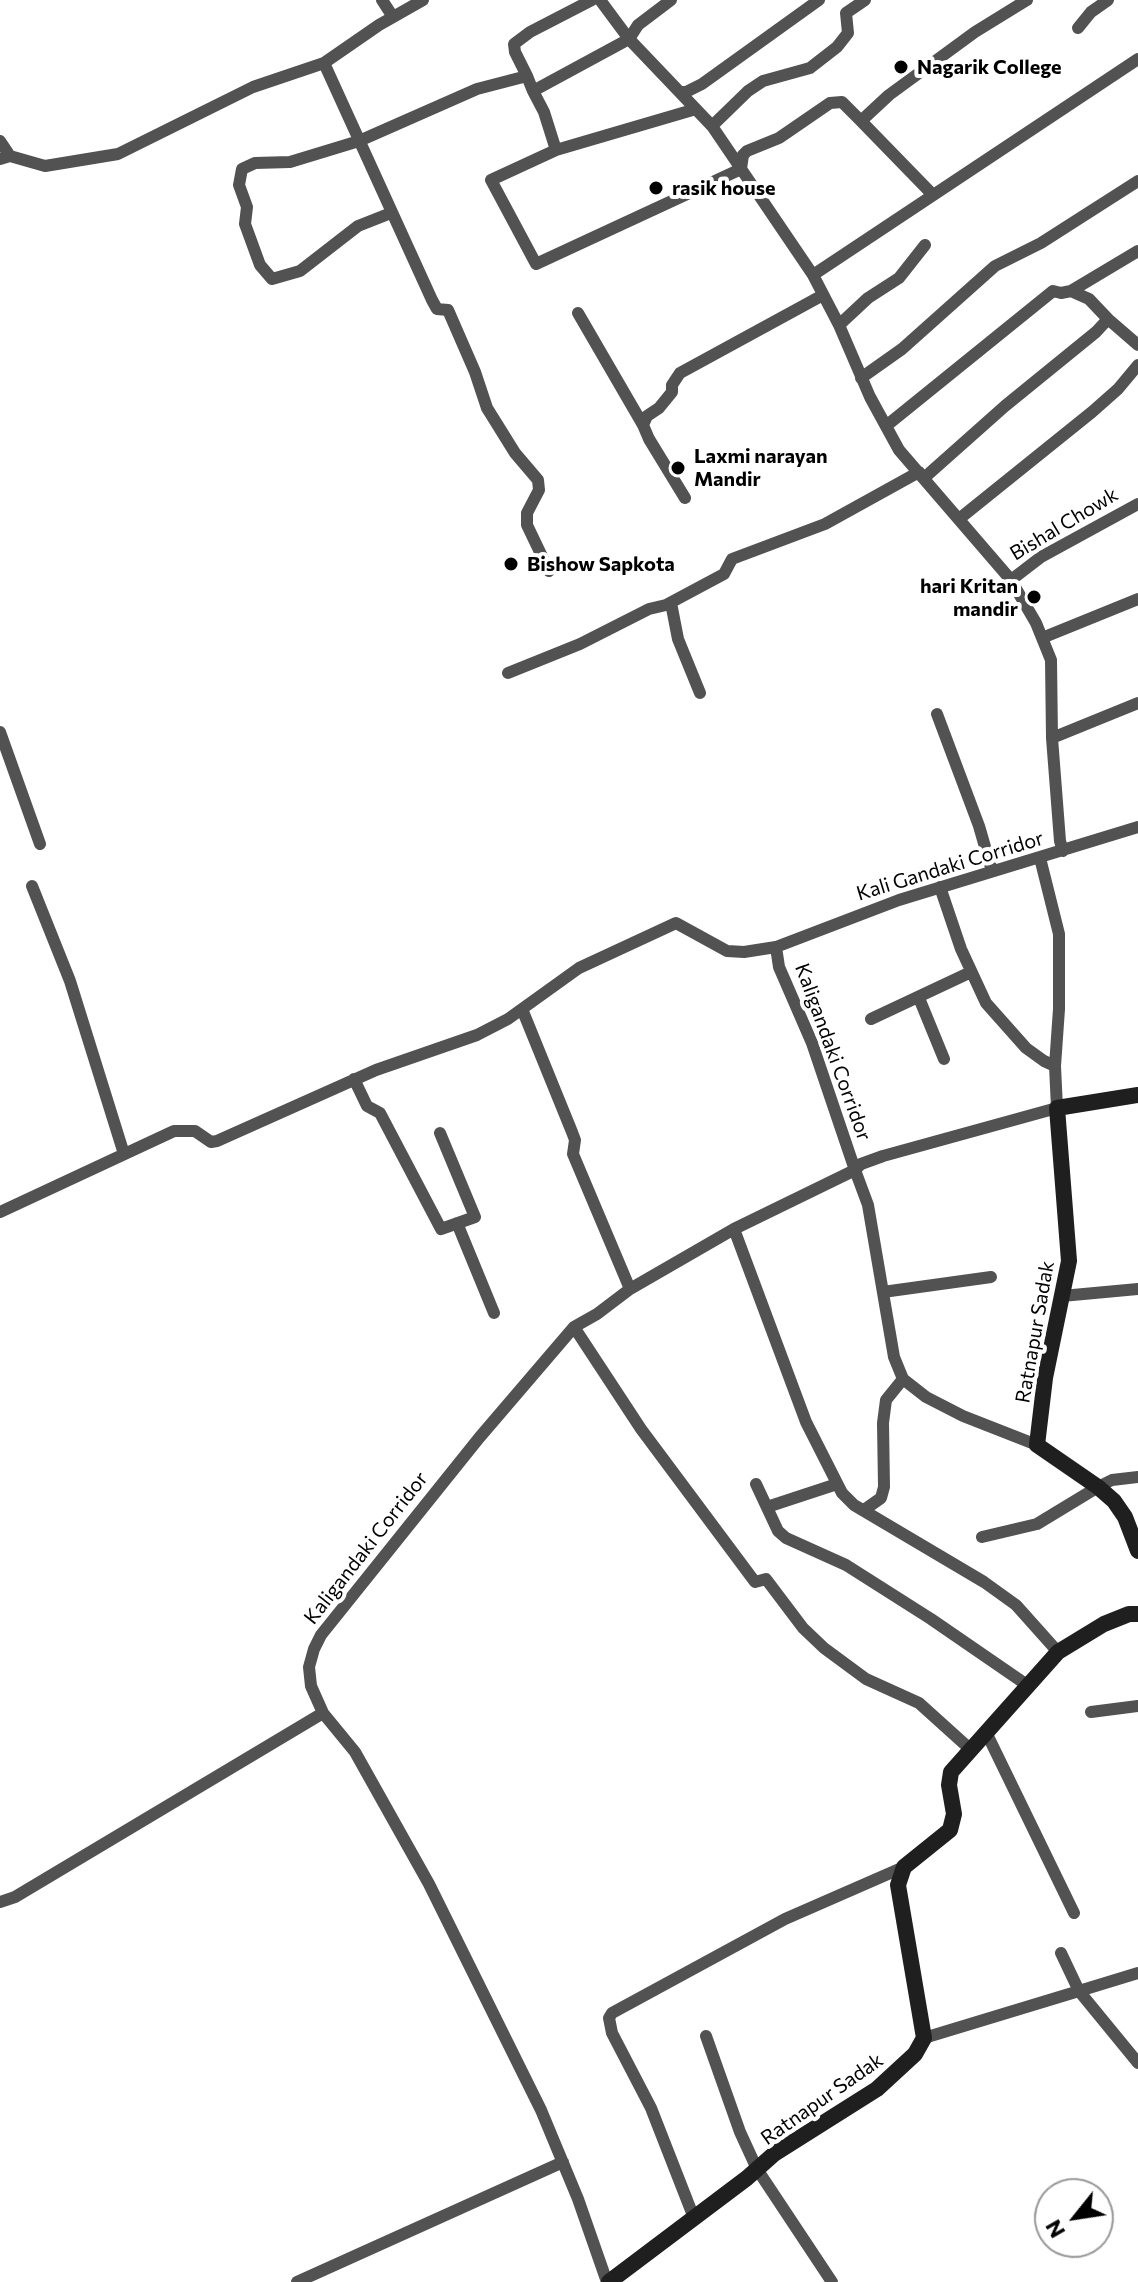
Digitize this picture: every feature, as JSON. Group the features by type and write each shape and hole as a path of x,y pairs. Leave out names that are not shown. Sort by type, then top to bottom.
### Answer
{"main road":[{"path":"1057,1108 1138,1095"},
{"name":"Ratnapur Sadak","path":"1037,1445 1045,1378 1069,1261 1057,1108"},
{"path":"1037,1445 1114,1501 1125,1517 1138,1551"},
{"path":"924,2038 898,1885 904,1867 950,1830 954,1814 949,1785 951,1772 1058,1652 1104,1624 1129,1614 1138,1614"},
{"name":"Ratnapur Sadak","path":"608,2282 774,2154 877,2089 915,2054 924,2038"}],"street":[{"path":"382,0 393,17"},
{"path":"0,141 5,158 45,166 118,154 253,87 324,63 423,0"},
{"path":"556,150 544,112 514,44 530,32 592,0"},
{"path":"600,0 629,39 712,126 813,275 899,450 1011,580 1051,660 1052,738 1063,851"},
{"path":"533,91 629,39 638,25 671,0"},
{"path":"681,92 702,84 819,0"},
{"path":"712,126 748,91 763,81 810,68 837,47 848,33 846,13 865,0"},
{"path":"861,121 889,95 963,41 1027,0"},
{"path":"1078,28 1091,12 1108,0"},
{"path":"813,275 1138,59"},
{"path":"324,63 437,309 448,310 487,408 515,453 538,480 539,490 527,513 527,525 549,571"},
{"path":"391,213 358,226 300,271 272,279 260,265 245,224 247,207 239,185 242,169 255,163 290,162 359,141 477,89 527,76"},
{"path":"741,169 743,155 747,151 779,138 830,103 842,102 933,195"},
{"path":"696,109 556,150 491,180 536,264 741,169"},
{"path":"861,378 912,341 995,266 1041,243 1138,181"},
{"path":"839,325 868,298 899,278 925,245"},
{"path":"1071,291 1138,251"},
{"path":"886,426 1053,291 1071,291 1089,299 1138,345"},
{"path":"643,425 647,416 659,408 672,392 672,385 680,373 823,295"},
{"path":"578,313 685,498"},
{"path":"508,673 580,644 649,609 671,603 724,574 732,559 825,524 922,475 1034,386 1108,319"},
{"path":"959,519 1092,412 1118,389 1138,365"},
{"name":"Bishal Chowk","path":"1011,580 1041,557 1138,504"},
{"path":"1042,638 1138,599"},
{"path":"671,603 678,639 700,693"},
{"path":"1052,738 1138,703"},
{"path":"937,714 979,826 992,871"},
{"path":"0,732 40,844"},
{"name":"Kali Gandaki Corridor","path":"522,1009 579,968 676,923 727,951 776,947 899,900 1138,827"},
{"path":"855,1170 861,1164 883,1156 1057,1108 1055,1066 1059,934 1040,858"},
{"path":"32,886 70,981 124,1154"},
{"path":"940,887 971,972 986,1003 1026,1048 1055,1066"},
{"name":"Kaligandaki Corridor","path":"776,947 779,967 812,1043 868,1205 894,1357 903,1379"},
{"path":"871,1019 971,972"},
{"path":"919,998 944,1059"},
{"path":"0,1212 174,1131 195,1131 211,1142 217,1141 354,1079 477,1035 522,1009 575,1140 573,1154 630,1289"},
{"path":"354,1079 367,1106 380,1113 441,1229 475,1217 440,1133"},
{"name":"Kaligandaki Corridor","path":"608,2282 541,2110 429,1884 355,1752 323,1713 311,1686 309,1667 321,1635 479,1438 574,1327 630,1289 734,1229 855,1170"},
{"path":"457,1223 494,1313"},
{"path":"734,1229 806,1422 837,1484 854,1505 984,1582 1016,1605 1058,1652"},
{"path":"883,1292 991,1277"},
{"path":"1062,1296 1138,1289"},
{"path":"574,1327 641,1429 755,1582 766,1579 803,1628 824,1648 866,1679 919,1703 970,1749"},
{"path":"864,1510 881,1498 884,1487 886,1400 903,1379 926,1397 963,1416 1037,1445"},
{"path":"982,1537 1037,1524 1112,1480 1138,1477"},
{"path":"756,1484 778,1531 786,1538 846,1565 1027,1685"},
{"path":"767,1507 837,1484"},
{"path":"1091,1712 1138,1706"},
{"path":"0,1902 15,1897 323,1713"},
{"path":"986,1732 1074,1913"},
{"path":"694,2218 651,2108 612,2033 609,2018 612,2013 785,1919 904,1867"},
{"path":"1061,1953 1079,1991 1138,2063"},
{"path":"924,2038 1138,1973"},
{"path":"706,2036 740,2132 757,2169 832,2282"},
{"path":"297,2282 563,2162"}],"place":[{"name":"Nagarik College","path":"901,67"},
{"name":"rasik house","path":"656,188"},
{"name":"Laxmi narayan Mandir","path":"678,468"},
{"name":"Bishow Sapkota","path":"511,564"},
{"name":"hari Kritan mandir","path":"1034,597"}]}
